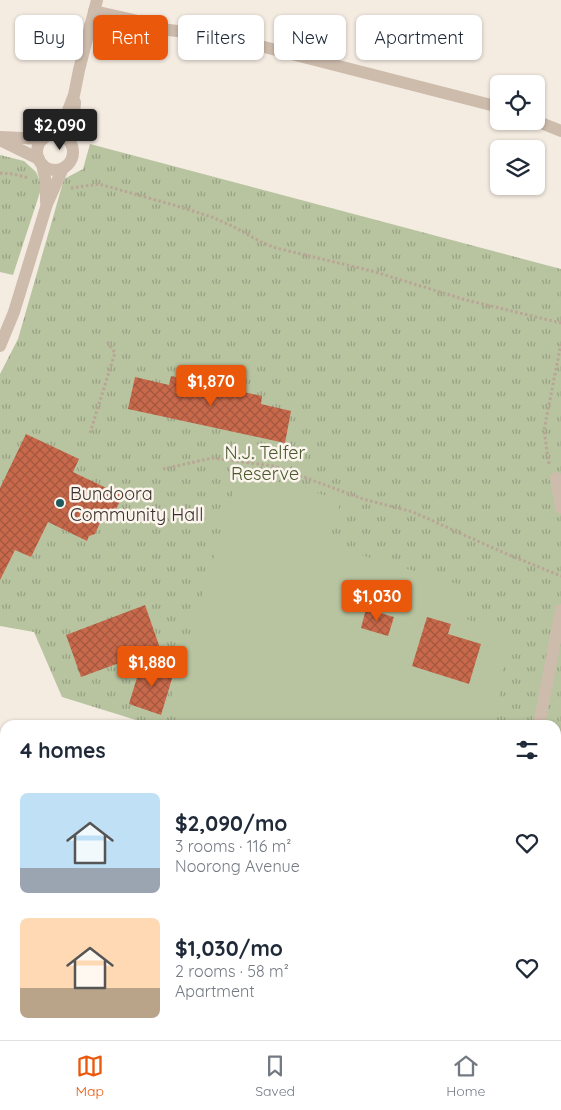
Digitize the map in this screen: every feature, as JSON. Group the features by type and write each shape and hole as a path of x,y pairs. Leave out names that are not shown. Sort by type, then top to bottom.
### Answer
{"street":[{"path":"51,184 40,162 38,148 61,124 74,95 96,6 120,15"},
{"path":"168,30 242,41 490,106"},
{"path":"0,346 14,312 47,204 51,184 71,161 73,156 74,151 70,141 70,134 75,113 74,95"},
{"path":"545,125 561,131"},
{"path":"0,136 47,137 62,135 70,141"},
{"path":"0,140 52,170 63,168"},
{"path":"556,478 561,508"},
{"path":"540,720 561,610"}],"path":[{"path":"0,173 13,174 73,188 99,184 118,189 212,217 276,248 372,271 466,300 561,323"},
{"path":"90,433 115,352 106,340"},
{"path":"556,478 550,472 544,430 561,344"},
{"path":"164,469 212,458 274,466 363,499 413,512 561,576"}],"green space":[{"name":"N.J. Telfer Reserve","path":"90,144 561,269 561,720 136,720 62,697 34,632 0,626 0,374 18,339 64,179 83,169"},
{"path":"0,155 24,161 36,172 42,186 13,275 0,272"},
{"path":"240,471 341,500 328,545 467,587 459,617 513,634 496,691 500,693 492,720 197,720 167,711"}],"building":[{"path":"171,376 262,396 261,404 291,411 285,443 128,409 135,377 169,385"},
{"name":"Bundoora Community Hall","path":"26,434 79,459 73,472 123,496 116,509 104,514 95,534 89,536 87,541 48,522 31,557 15,550 0,580 0,488"},
{"path":"145,605 160,648 81,677 66,635"},
{"path":"366,609 394,617 388,636 361,628"},
{"path":"427,617 451,624 448,634 481,644 469,684 412,666"},
{"path":"142,661 174,672 161,715 129,704"}],"place":[{"name":"Bundoora Community Hall","path":"60,503"}]}
